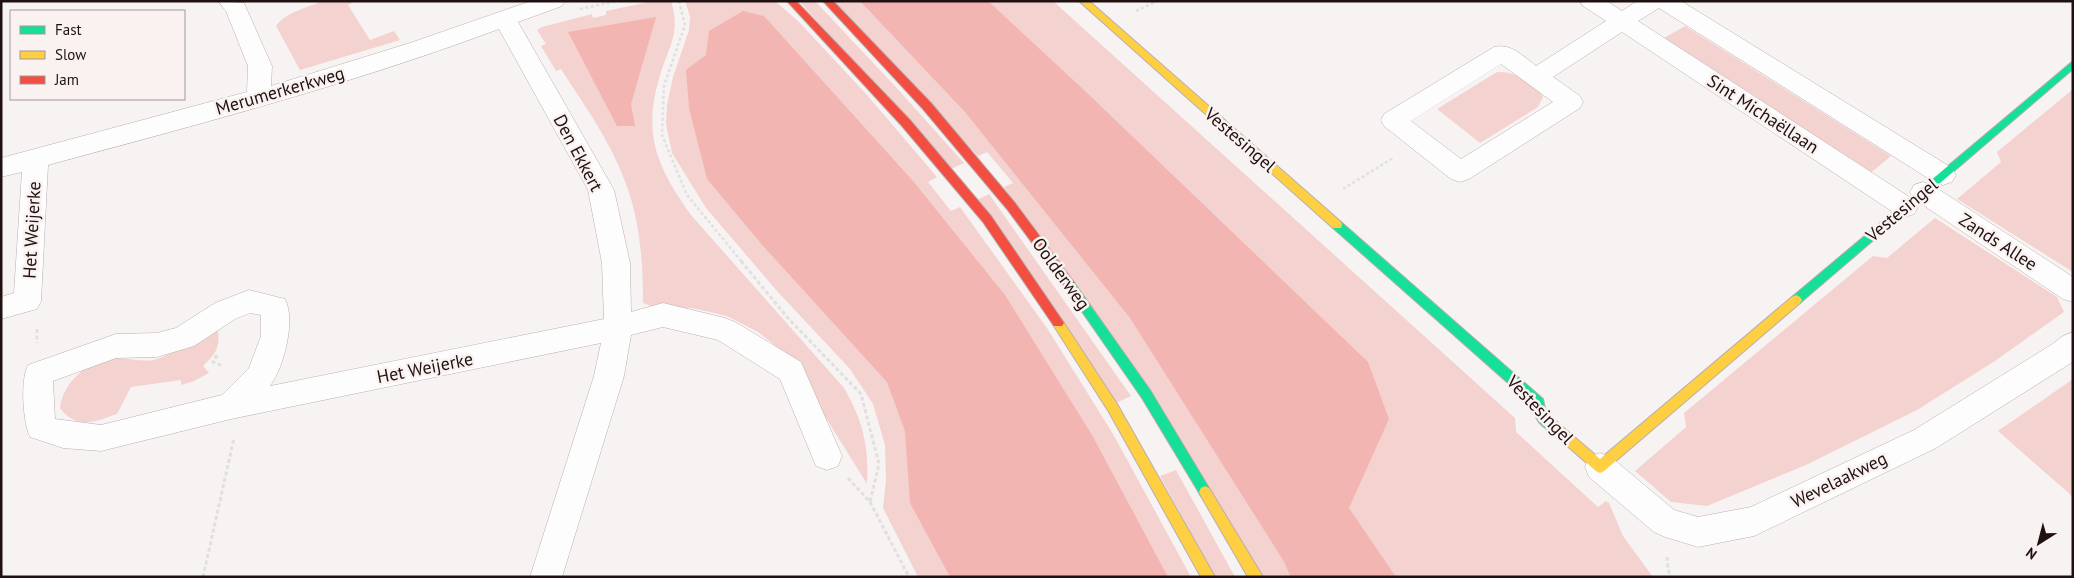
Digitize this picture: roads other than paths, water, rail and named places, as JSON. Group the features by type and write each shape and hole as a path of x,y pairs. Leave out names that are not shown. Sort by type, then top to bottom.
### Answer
{"street":[{"path":"229,1 236,8 260,66 259,98"},
{"name":"Merumerkerkweg","path":"1,168 259,98 372,65 554,1"},
{"name":"Oolderweg","path":"791,1 906,123 987,219 1032,282 1113,408 1208,577"},
{"name":"Oolderweg","path":"827,1 927,106 1011,206 1055,265 1146,394 1256,577"},
{"name":"Vestesingel","path":"1082,1 1539,403 1540,415 1600,467 2073,64"},
{"name":"Sint Michaëllaan","path":"1591,1 1914,200"},
{"path":"1536,77 1653,1"},
{"path":"1664,1 1944,175"},
{"name":"Den Ekkert","path":"505,19 601,190 616,263 618,327 609,376 546,577"},
{"path":"1502,53 1536,77 1571,102 1460,172 1393,120 1502,53"},
{"name":"Het Weijerke","path":"1,308 27,301 36,159"},
{"name":"Zands Allee","path":"1914,200 2073,291"},
{"name":"Het Weijerke","path":"243,397 261,375 275,336 275,308 249,301 225,311 184,338 157,345 116,346 38,374 40,428 63,435 101,438 243,397 569,339 618,327"},
{"path":"618,327 663,315 725,330 791,371 827,456"},
{"name":"Wevelaakweg","path":"1600,467 1664,522 1698,532 1754,521 1925,439 2061,354 2073,344"}]}
